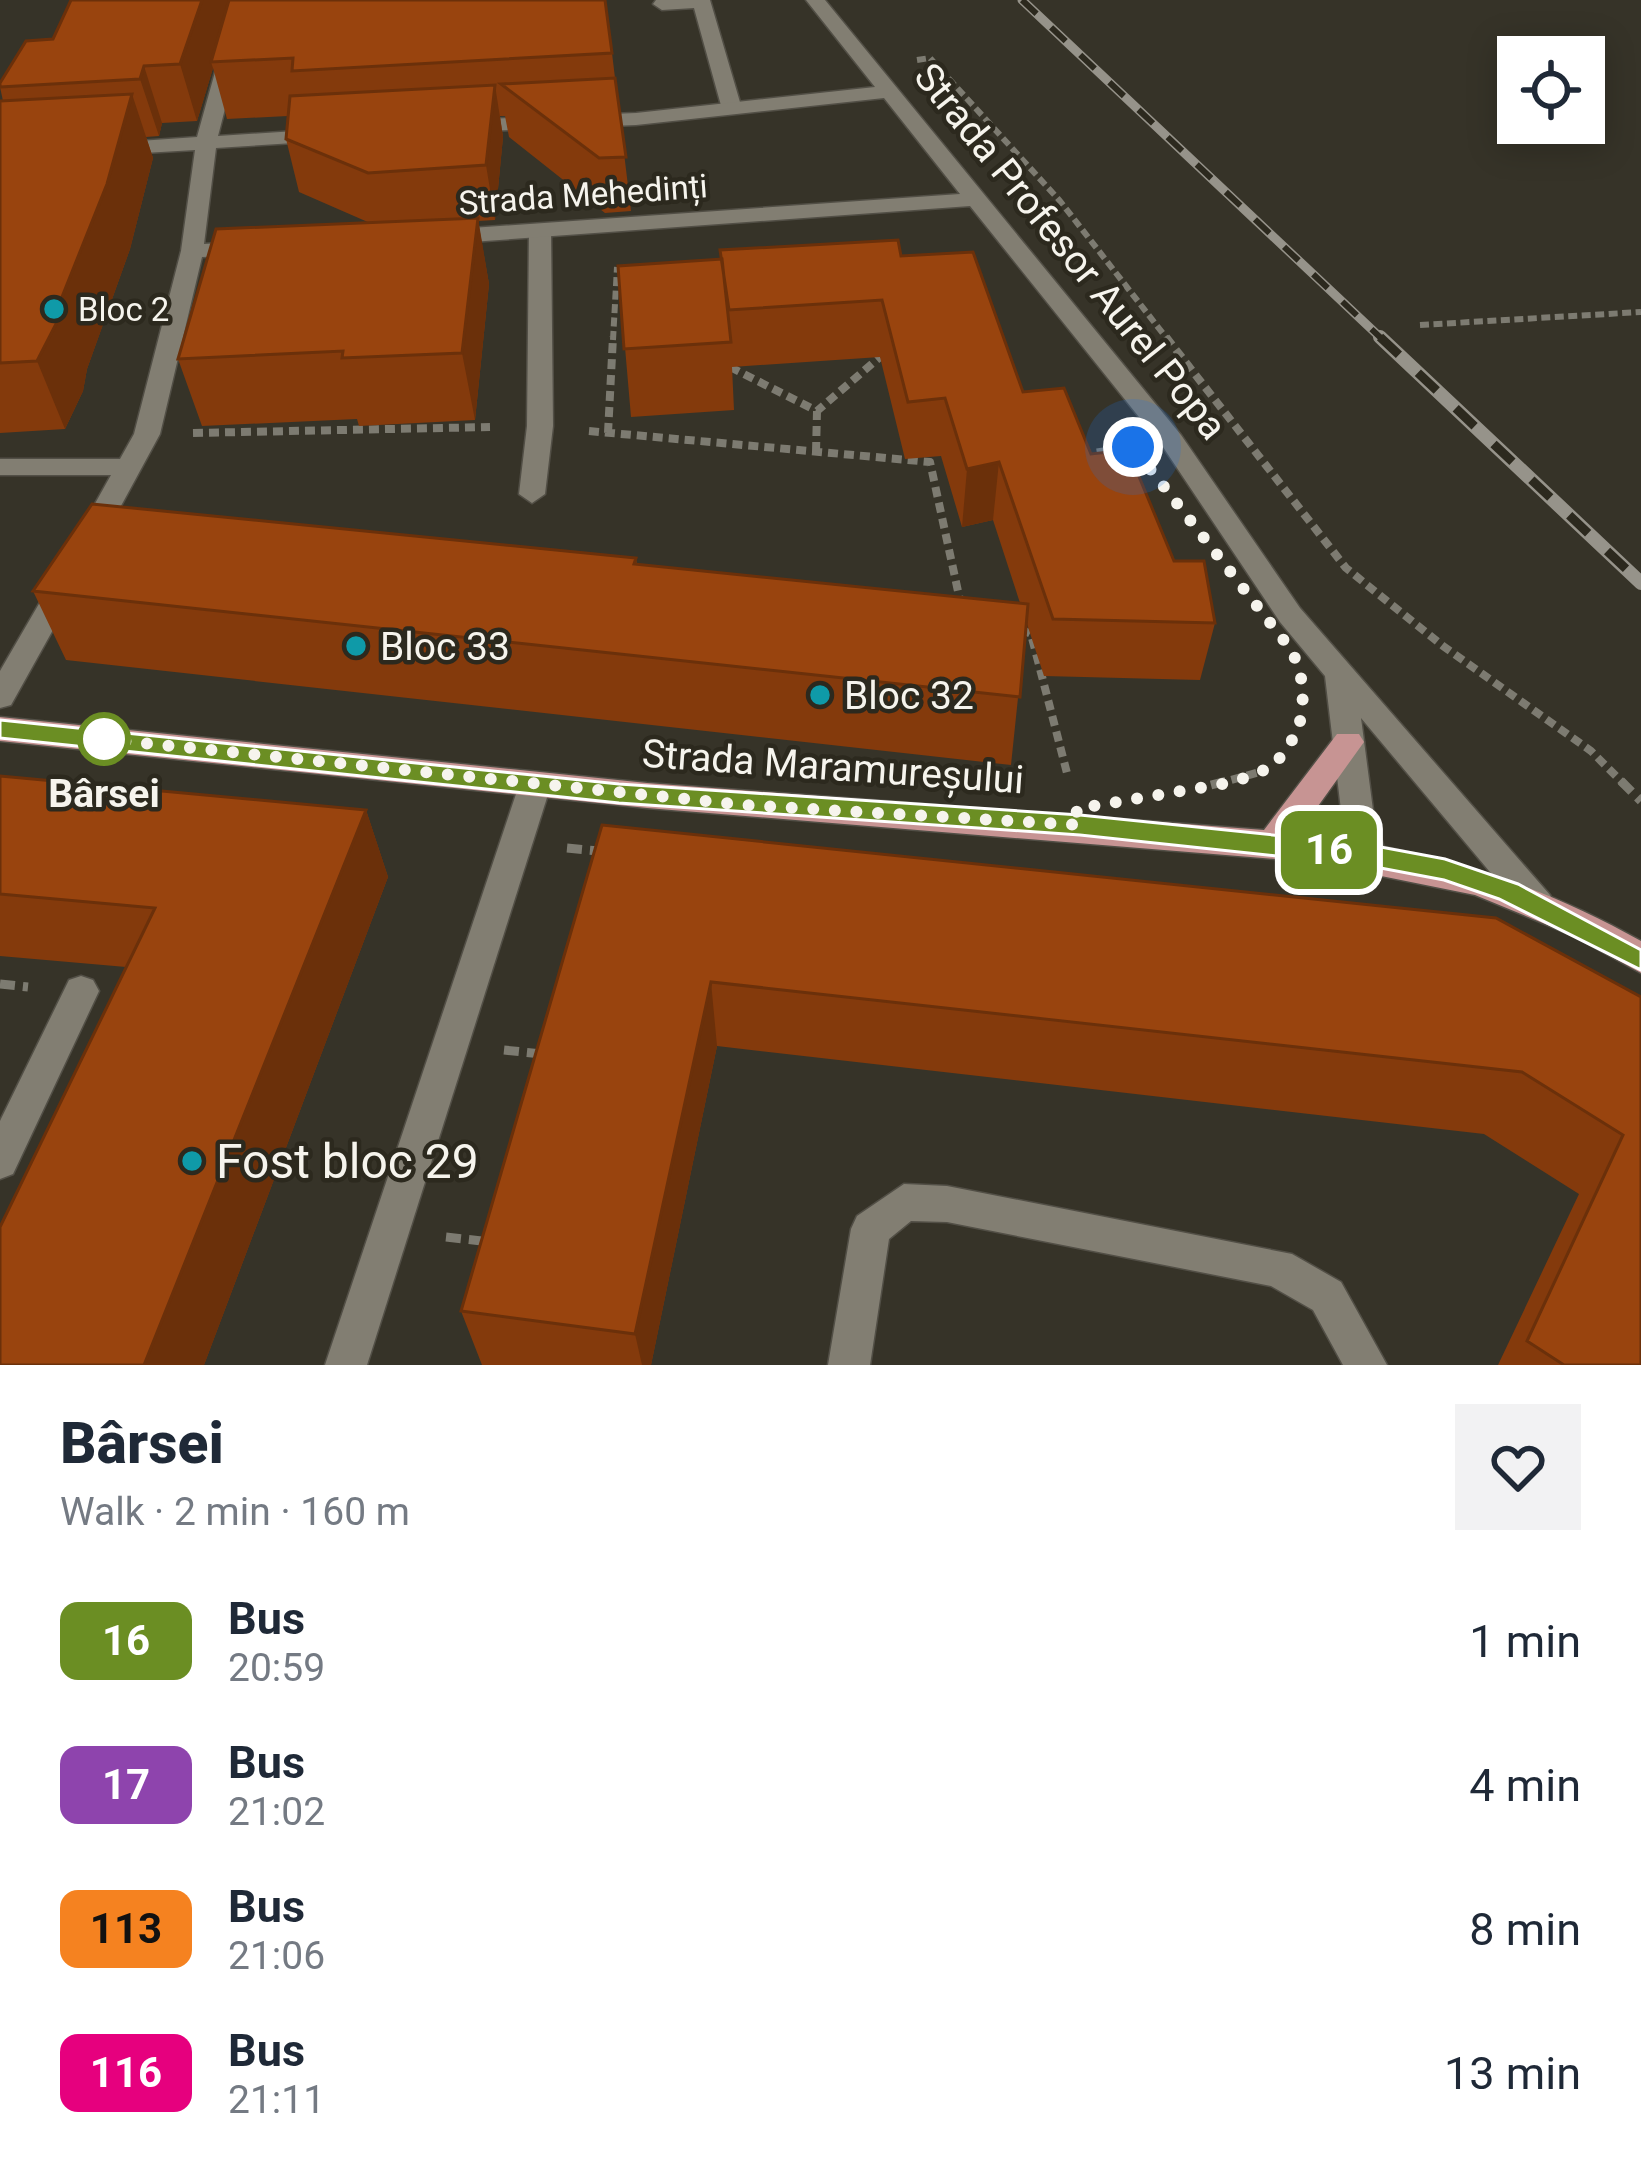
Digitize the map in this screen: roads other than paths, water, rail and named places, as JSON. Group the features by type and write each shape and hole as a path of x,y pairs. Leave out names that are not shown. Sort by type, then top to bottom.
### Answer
{"main road":[{"name":"Strada Maramureșului","path":"0,729 744,805 1080,825 1370,855 1445,869 1538,905 1641,958"},
{"path":"1273,843 1348,742"}],"street":[{"path":"0,698 147,434 192,251 206,143 244,0"},
{"name":"Strada Profesor Aurel Popa","path":"814,0 1172,441 1290,615 1538,905"},
{"path":"662,4 701,1 731,109"},
{"path":"444,128 731,109 888,92"},
{"path":"91,150 349,134"},
{"name":"Strada Mehedinți","path":"424,238 978,199"},
{"path":"532,494 540,426 540,231"},
{"path":"192,251 285,246"},
{"path":"0,466 128,467"},
{"path":"1340,676 1357,810 1370,855"},
{"path":"346,1365 536,785"},
{"path":"0,1161 81,991"},
{"path":"849,1365 871,1229 904,1202 947,1204 1278,1268 1327,1296 1366,1365"}],"railway":[{"path":"1022,0 1383,340"},
{"path":"1380,337 1641,583"}],"place":[{"name":"Bloc 2","path":"54,309"},
{"name":"Bloc 33","path":"356,646"},
{"name":"Bloc 32","path":"820,695"},
{"name":"Bârsei","path":"104,739"},
{"name":"Fost bloc 29","path":"192,1161"}]}
